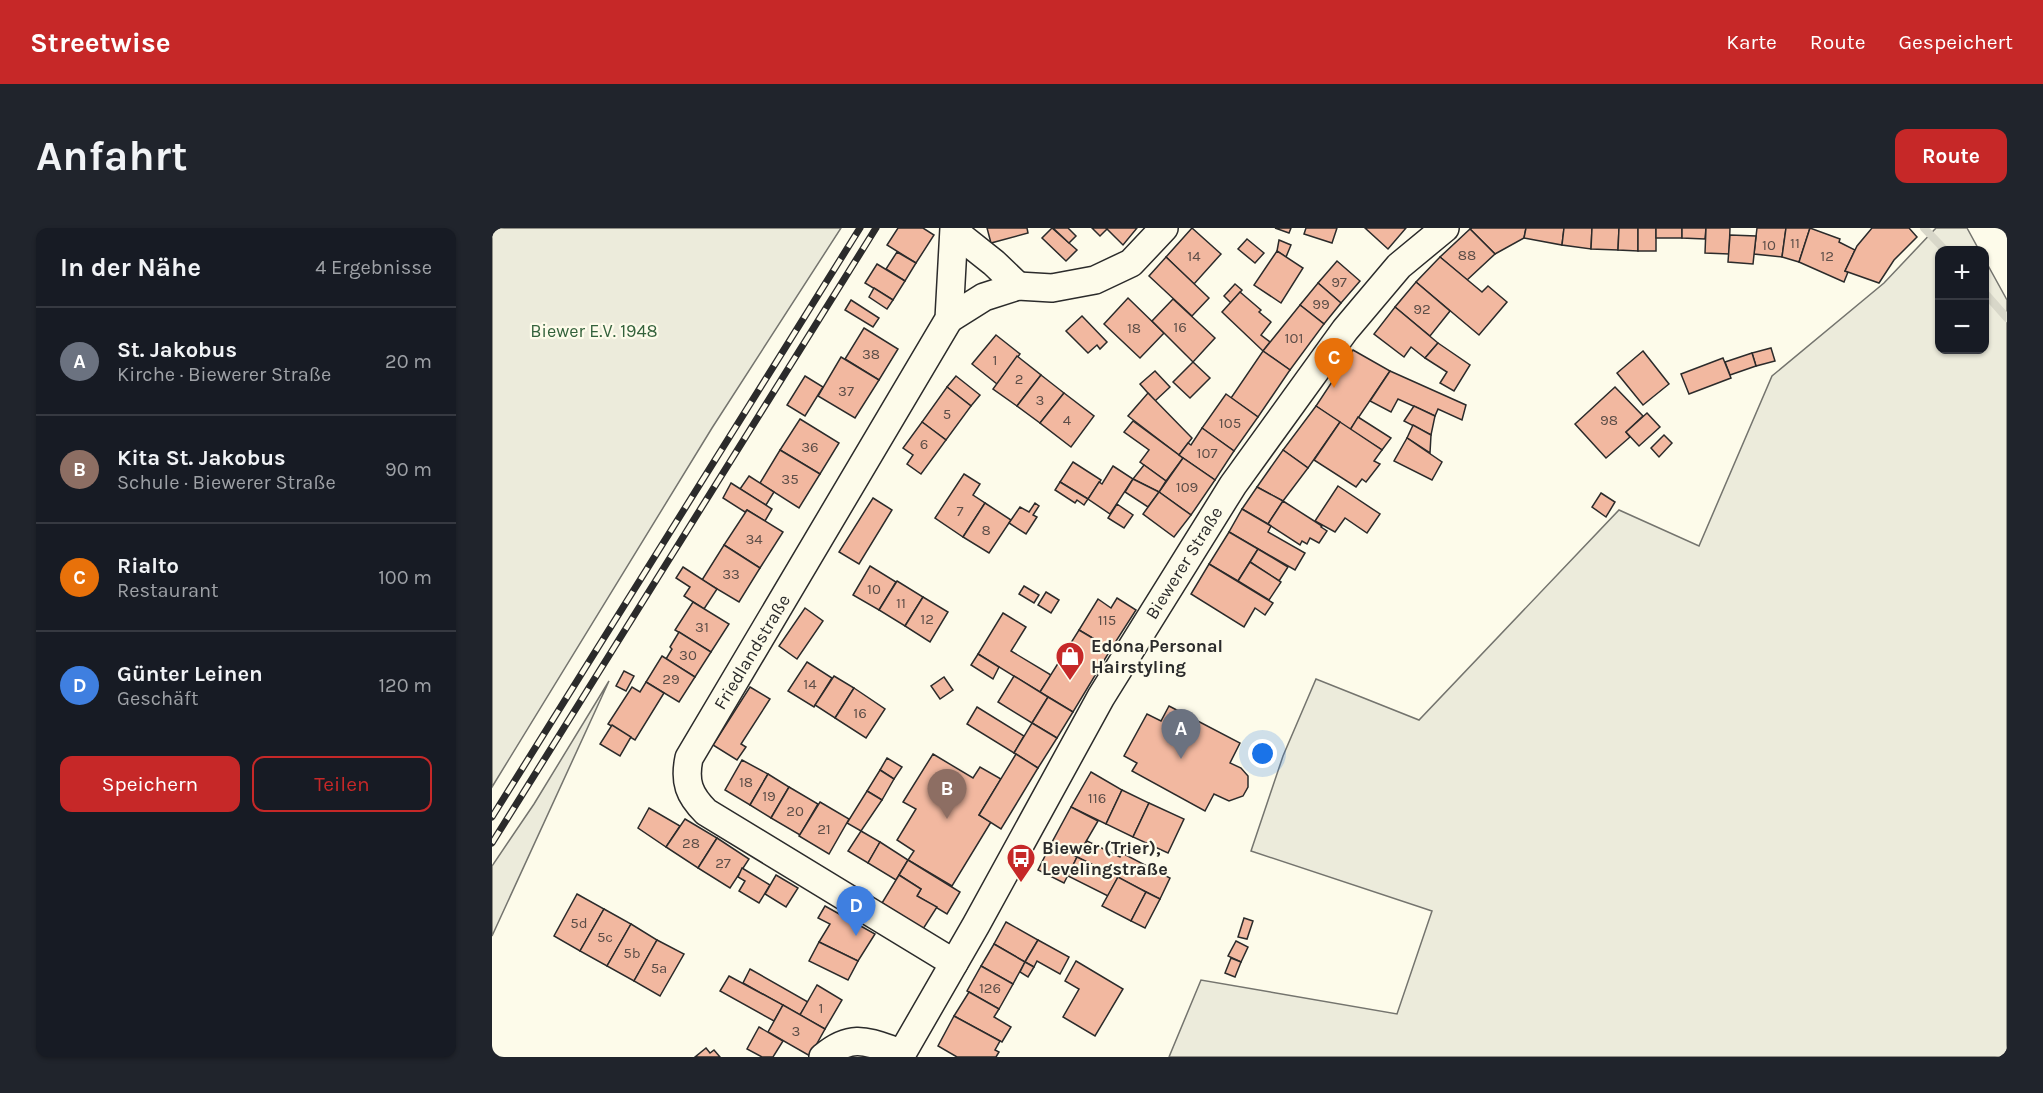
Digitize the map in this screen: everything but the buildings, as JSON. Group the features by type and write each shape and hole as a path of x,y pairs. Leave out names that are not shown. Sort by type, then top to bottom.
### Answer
{"street":[{"path":"949,320 984,297 1018,286 1052,288 1095,280 1131,263 1164,228"},
{"name":"Biewerer Straße","path":"900,1055 954,963 1101,697 1233,485 1345,330 1399,266 1445,228"},
{"path":"954,230 1018,286"},
{"name":"Friedlandstraße","path":"954,230 949,320 689,758 685,775 695,801 706,812 954,963"},
{"path":"823,1057 847,1041 866,1041 900,1055"}],"green space":[{"name":"Biewer E.V. 1948","path":"492,228 841,228 712,428 492,787"},
{"path":"1936,228 1967,228 1977,246 1935,246 1935,354 1989,354 1989,267 2007,300 2007,1057 1169,1057 1201,980 1397,1014 1432,911 1251,851 1283,756 1316,679 1419,720 1619,510 1699,546 1772,376 1884,283"},
{"path":"609,681 492,936 492,866 534,804"}],"waterway":[{"path":"1924,228 1941,246"},
{"path":"1989,298 2007,318"}],"railway":[{"path":"492,817 860,228"},
{"path":"492,843 876,228"}],"place":[{"name":"Rialto","path":"1334,388"},
{"name":"Edona Personal Hairstyling","path":"1070,682"},
{"name":"St. Jakobus","path":"1181,759"},
{"name":"Kita St. Jakobus","path":"947,819"},
{"name":"Biewer (Trier), Levelingstraße","path":"1021,884"},
{"name":"Günter Leinen","path":"856,936"}]}
